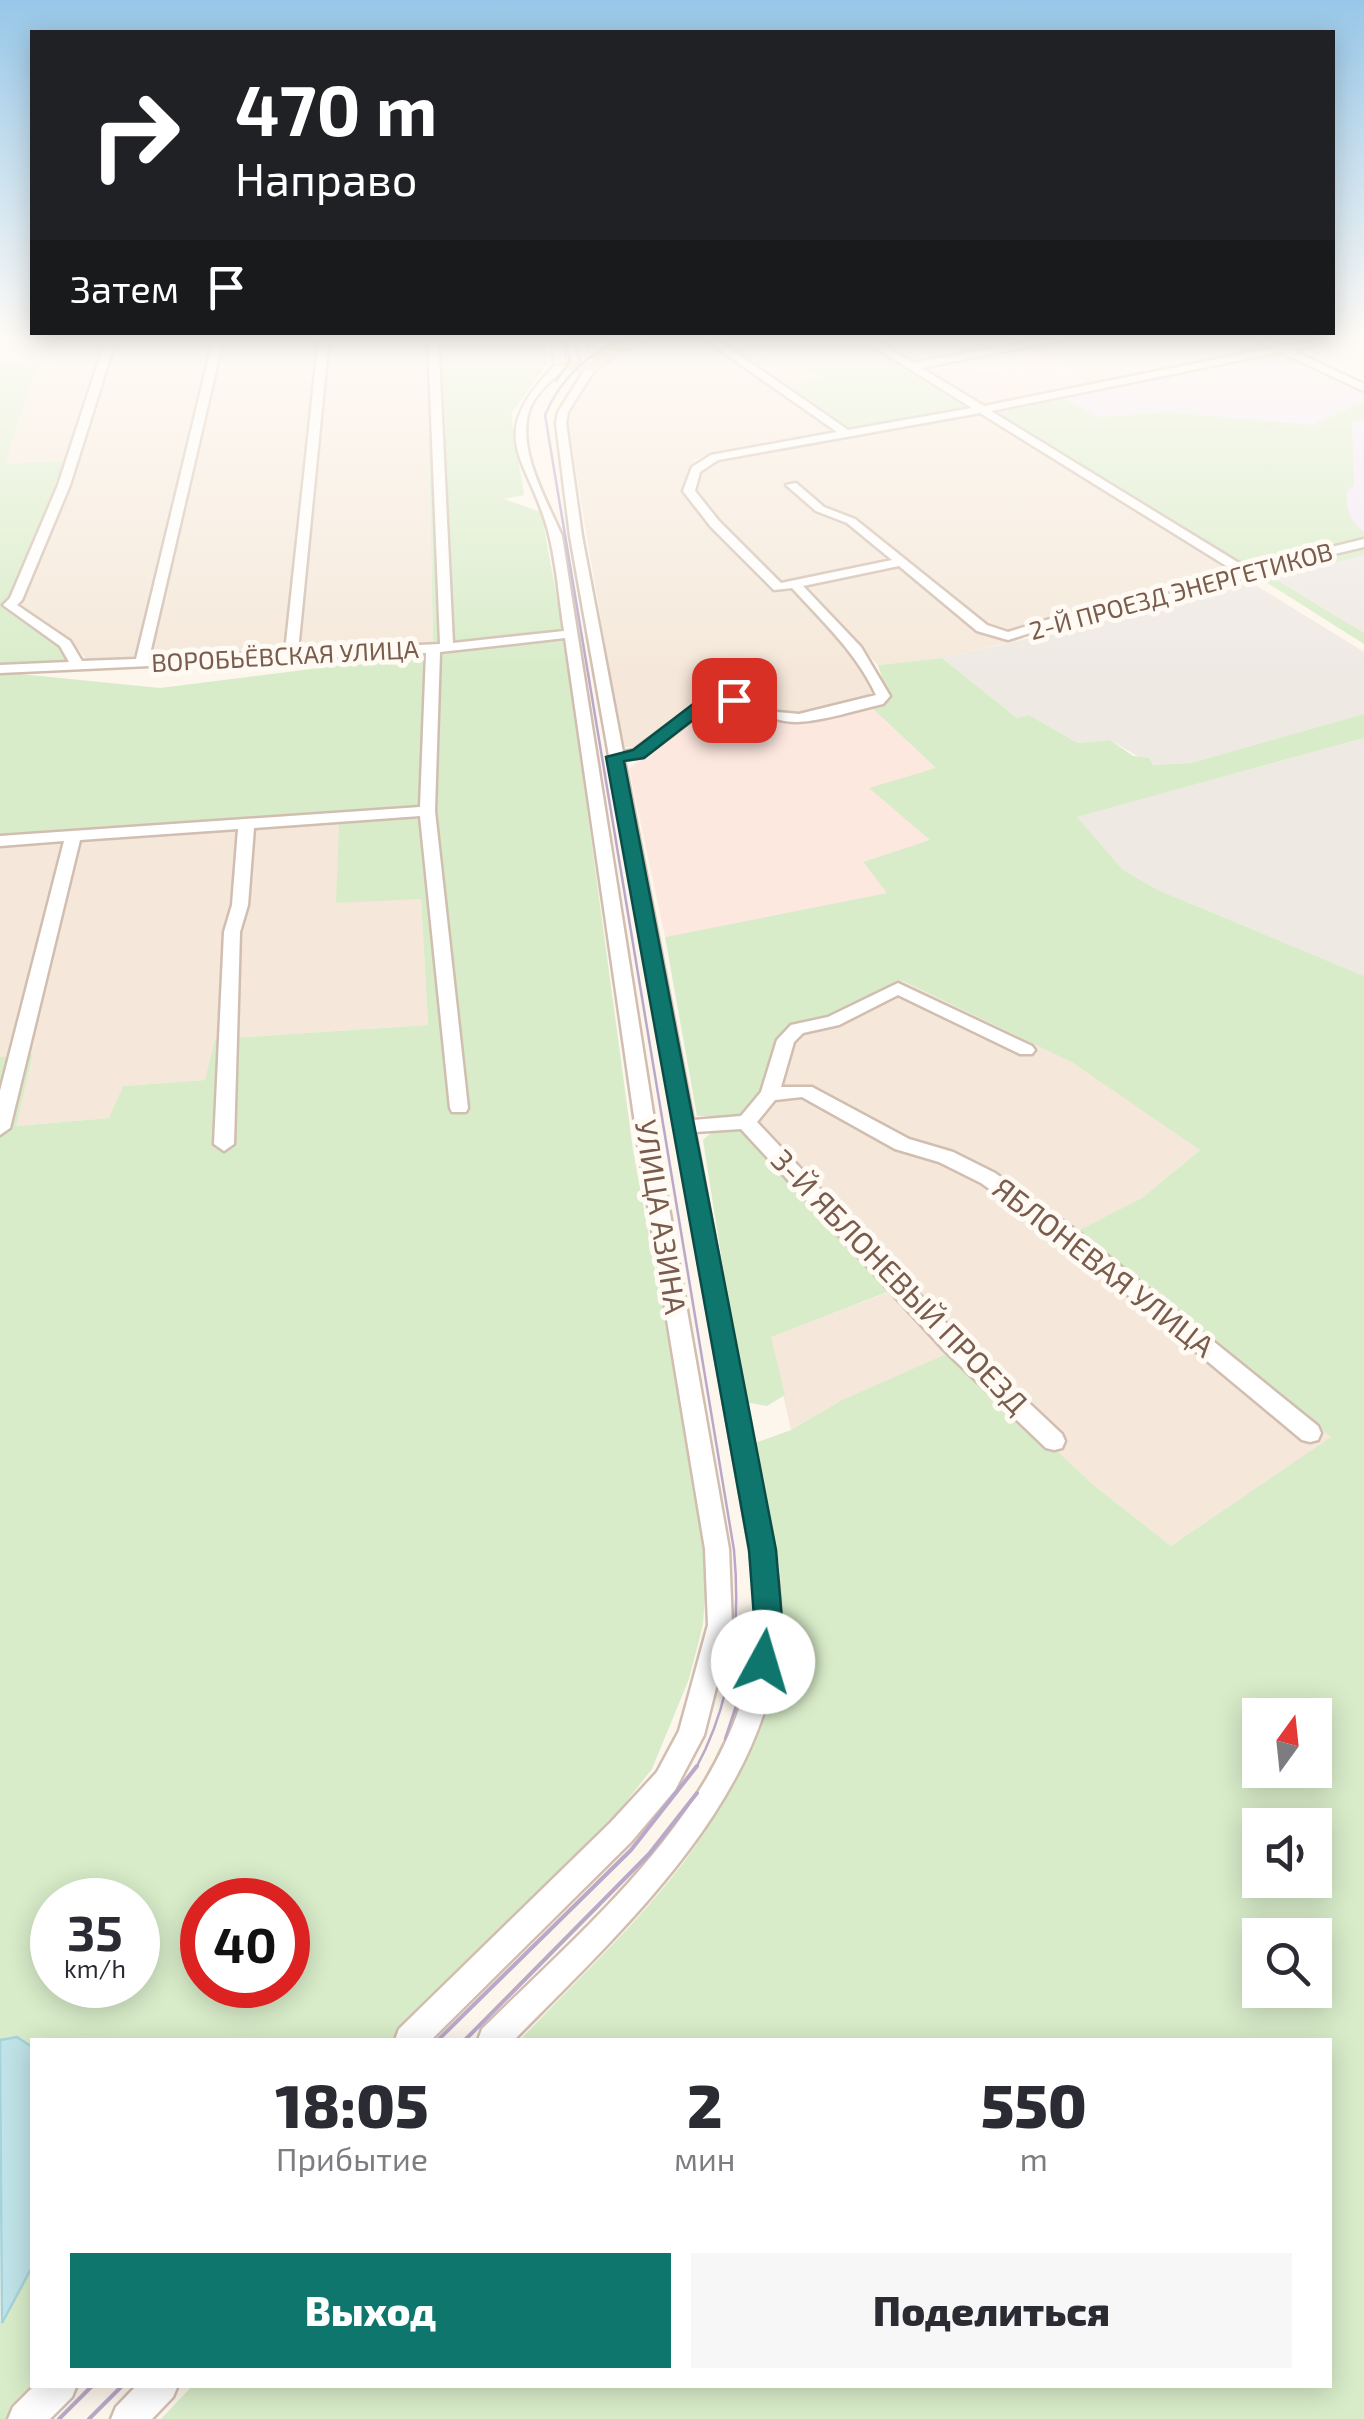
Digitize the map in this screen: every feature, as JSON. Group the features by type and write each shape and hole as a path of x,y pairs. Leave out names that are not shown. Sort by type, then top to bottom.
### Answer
{"street":[{"path":"76,449 16,600 9,605 64,644 78,666"},
{"path":"141,664 192,449"},
{"path":"291,655 312,449"},
{"path":"436,449 440,648 427,812 459,1108"},
{"name":"УЛИЦА АЗИНА","path":"412,2038 620,1832 666,1780 692,1735 720,1626 717,1549 648,1151 556,536 530,475 526,449"},
{"name":"УЛИЦА АЗИНА","path":"495,2038 658,1870 709,1806 736,1754 757,1692 769,1631 762,1550 615,757 566,449"},
{"path":"760,449 700,462 689,491 702,510 778,587 901,562"},
{"path":"1044,449 1248,574"},
{"path":"792,484 820,509 851,522 901,562"},
{"path":"543,502 572,500"},
{"name":"2-Й ПРОЕЗД ЭНЕРГЕТИКОВ","path":"901,562 982,628 998,634 1025,632 1085,612 1184,594 1364,543"},
{"path":"615,757 638,754 707,702 721,698 764,713 799,718 878,702 883,696 870,664 848,635 796,585"},
{"name":"ВОРОБЬЁВСКАЯ УЛИЦА","path":"0,669 440,648 570,634"},
{"path":"0,841 427,812"},
{"path":"224,1144 232,932 240,905 246,825"},
{"path":"0,1128 73,836"},
{"path":"682,1127 746,1122 770,1094 786,1040 797,1029 833,1020 898,988 1026,1050"},
{"name":"ЯБЛОНЕВАЯ УЛИЦА","path":"770,1094 805,1091 902,1144 946,1156 988,1178 1070,1236 1310,1434"},
{"name":"3-Й ЯБЛОНЕВЫЙ ПРОЕЗД","path":"746,1122 953,1345 1054,1441"},
{"path":"25,2419 57,2388"},
{"path":"128,2419 158,2388"}],"shaded area":[{"path":"10,449 429,449 433,644 91,664 69,639 18,609 76,461 5,464"},
{"path":"572,449 740,449 695,460 683,485 697,511 775,589 795,586 844,636 878,696 816,715 776,714 735,697 713,695 636,747 625,747"},
{"path":"769,449 1039,449 1238,571 1231,579 1092,609 1019,631 1023,639 942,658 878,665 799,584 784,585 750,554 692,490 698,470 716,458"},
{"path":"1353,449 1364,449 1364,532 1351,522 1346,508 1347,491 1354,484"},
{"path":"1364,555 1364,633 1273,577"},
{"path":"1249,581 1364,652 1364,714 1191,763 1153,765 1110,740 1078,743 1029,715 1017,718 942,658 1214,596"},
{"path":"730,703 773,719 805,721 871,707 936,768 931,841 863,863 888,893 665,937 629,769 710,704"},
{"path":"1364,738 1364,976 1158,890 1123,870 1076,817"},
{"path":"340,823 421,898 428,1025 215,1039 206,1080 123,1086 110,1118 15,1126 33,1055 0,1057 0,845"},
{"path":"903,981 1073,1063 1201,1149 1142,1198 1075,1234 1332,1437 1171,1546 1091,1483 840,1401 791,1430 770,1337 892,1291 745,1133 738,1116 761,1096 780,1037 794,1023 827,1016"}],"green space":[{"path":"0,449 10,449 5,464 71,461 9,605 65,644 78,666 0,669"},
{"path":"429,449 517,449 524,495 504,499 541,512 563,631 433,644"},
{"path":"1049,449 1353,449 1354,485 1347,491 1347,498 1350,514 1364,532 1364,540 1246,568"},
{"path":"1364,546 1364,555 1274,578 1364,633 1364,644 1258,577 1264,570"},
{"path":"564,637 633,1150 708,1556 703,1624 689,1679 652,1769 604,1830 393,2038 30,2038 30,2046 17,2038 0,2040 0,1057 33,1054 16,1126 109,1118 123,1086 205,1080 215,1039 428,1025 421,899 336,903 339,823 0,845 0,672 160,688"},
{"path":"942,658 1017,718 1029,715 1078,743 1110,740 1133,756 1149,758 1153,765 1191,763 1364,714 1364,738 1077,817 1123,870 1158,890 1364,976 1364,2419 161,2419 190,2388 1332,2388 1332,2038 522,2038 666,1884 724,1800 747,1752 777,1661 782,1615 779,1565 755,1443 791,1430 840,1401 951,1352 1091,1483 1171,1546 1331,1437 1074,1233 1142,1198 1200,1150 1073,1063 903,981 827,1016 794,1023 780,1037 761,1096 738,1116 697,1116 665,937 887,893 863,862 930,840 869,788 936,768 871,707 888,697 878,665"},
{"path":"730,1127 745,1133 893,1290 771,1337 785,1395 767,1406 744,1402 703,1140 713,1131"},
{"path":"30,2270 30,2388 38,2388 6,2419 0,2419 0,2323"}],"water":[{"path":"17,2037 30,2046 30,2271 2,2323 0,2040"}],"tram line":[{"path":"551,449 734,1550 736,1607 731,1662 719,1716 697,1766"},
{"path":"725,1739 742,1688 752,1623"},
{"path":"440,2038 631,1850 697,1766"},
{"path":"467,2038 649,1854 697,1793"},
{"path":"59,2419 90,2388"},
{"path":"89,2419 120,2388"}],"route":[{"path":"734,700 707,702 638,754 615,757 762,1550 769,1631 763,1662"}]}
